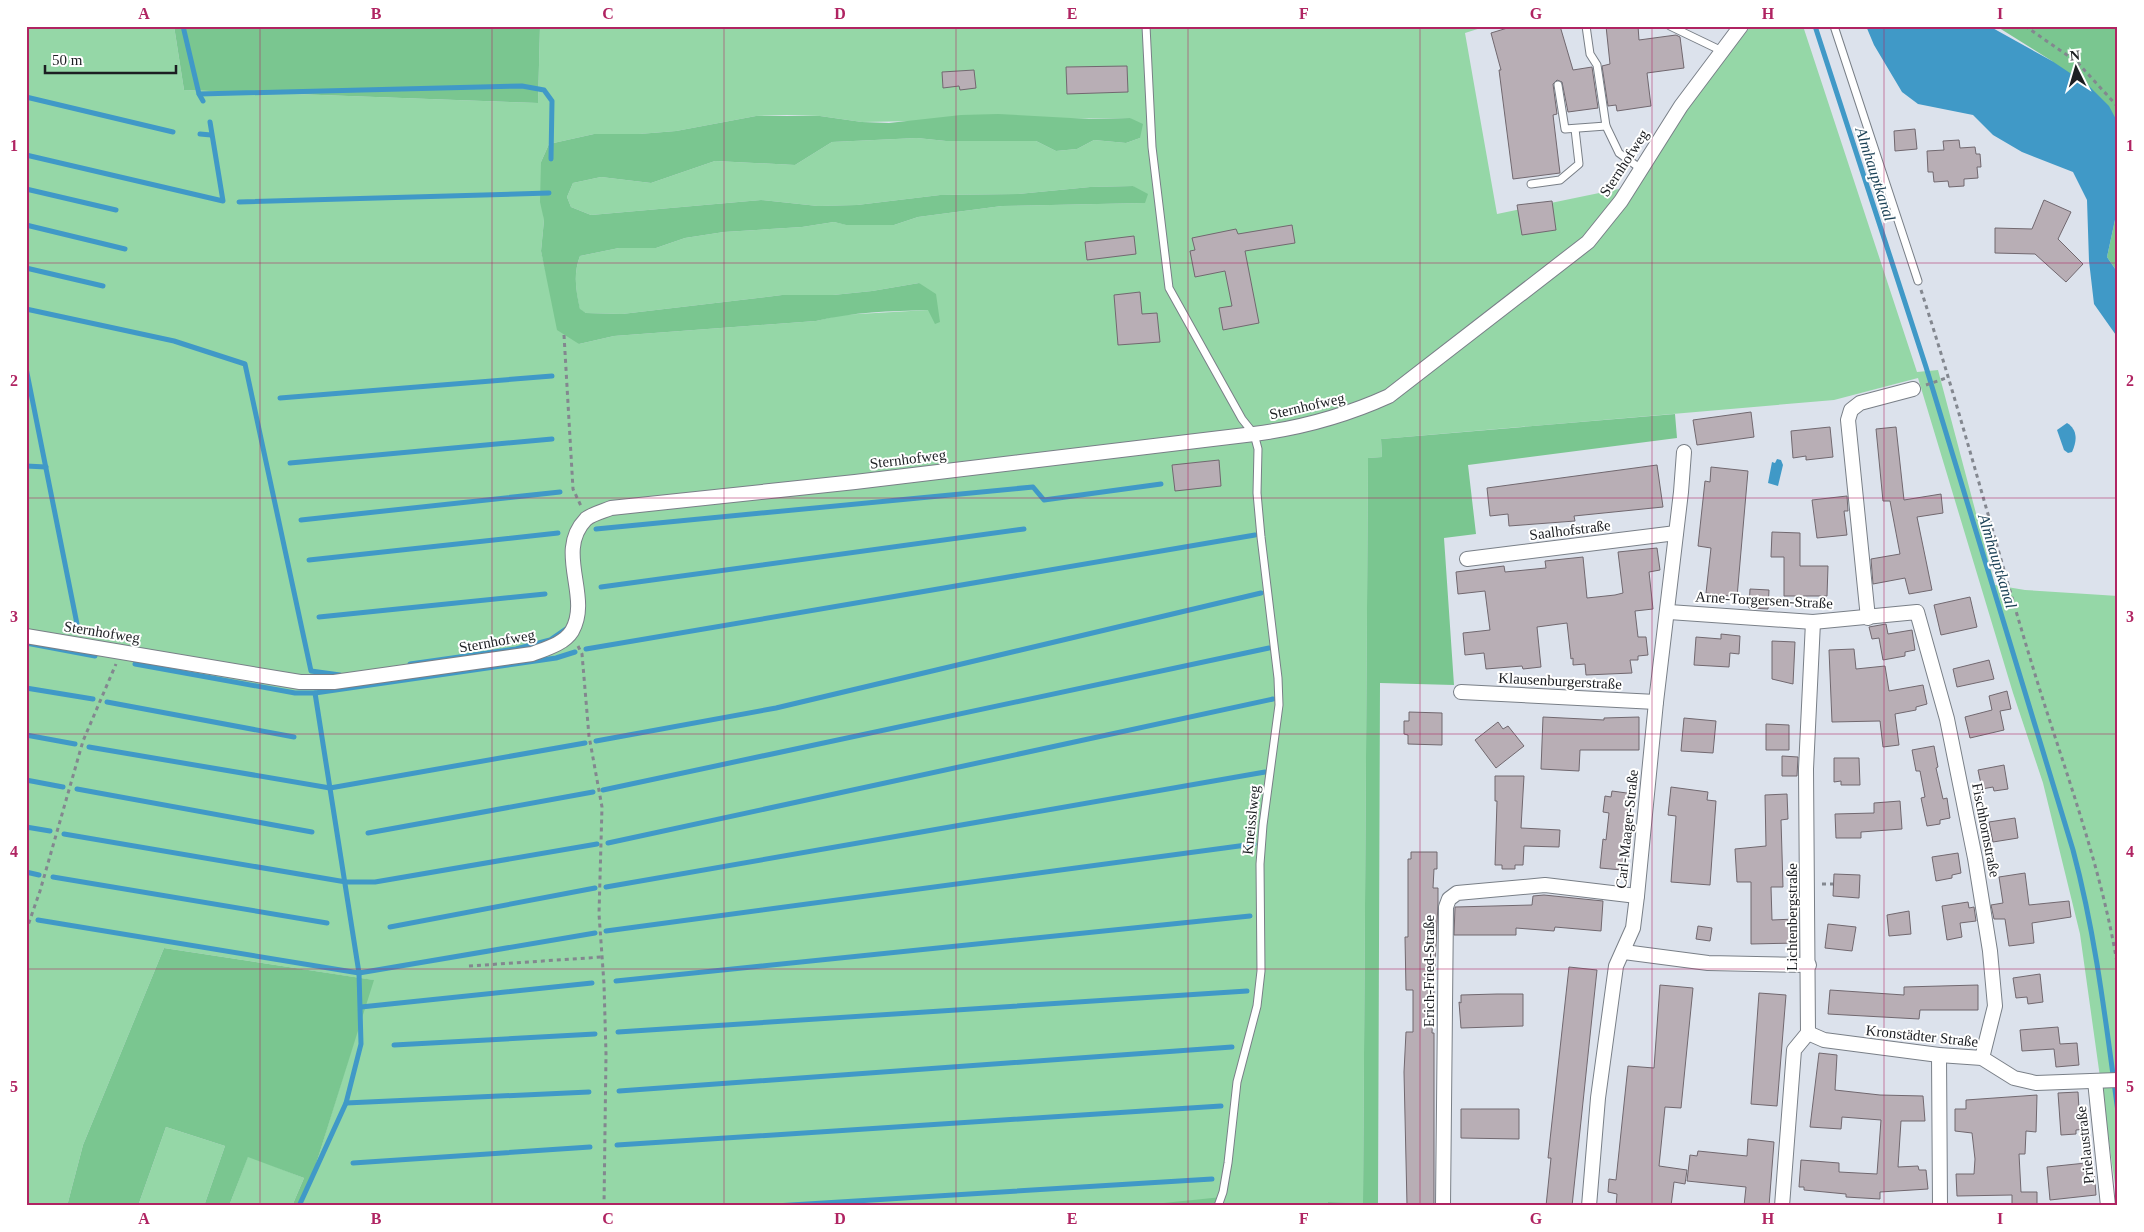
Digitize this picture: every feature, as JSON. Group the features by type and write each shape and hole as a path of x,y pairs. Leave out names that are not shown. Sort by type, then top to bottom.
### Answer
{"street":[{"name":"Sternhofweg","path":"587,518 611,508 855,482 1254,434 1318,422 1356,411 1388,396 1588,242 1621,201 1680,106 1741,26"},
{"path":"1868,618 1848,420 1851,410 1860,404 1913,390"},
{"name":"Carl-Maager-Straße","path":"1589,1206 1598,1098 1616,966 1624,952 1633,928 1684,452"},
{"path":"572,632 578,608 572,563 575,536 587,518"},
{"name":"Saalhofstraße","path":"1467,559 1676,533"},
{"name":"Arne-Torgersen-Straße","path":"1668,612 1812,622 1917,612"},
{"name":"Fischhornstraße","path":"1917,612 1947,719 1975,858 1990,951 1995,1006 1982,1058"},
{"name":"Lichtenbergstraße","path":"1808,1033 1809,965 1806,769 1812,622"},
{"name":"Sternhofweg","path":"26,636 300,682 334,682 532,654 555,646 572,632"},
{"name":"Klausenburgerstraße","path":"1461,692 1656,702"},
{"name":"Erich-Fried-Straße","path":"1443,1206 1446,907 1449,899 1457,893 1545,885 1637,896"},
{"path":"1624,952 1708,963 1809,965"},
{"path":"1782,1206 1794,1050 1808,1033"},
{"name":"Kronstädter Straße","path":"1808,1033 1824,1040 1939,1055 1982,1058 2014,1078 2036,1082 2118,1080"},
{"path":"1939,1055 1940,1206"},
{"name":"Prielaustraße","path":"2095,1081 2108,1206"}],"lane":[{"path":"1146,26 1152,147 1169,288 1242,419 1254,434"},
{"path":"1586,26 1590,54 1597,65 1606,126 1619,153 1641,169"},
{"path":"1670,26 1722,51"},
{"path":"1834,26 1918,281"},
{"path":"1558,85 1564,130 1606,126"},
{"path":"1531,184 1560,180 1579,164 1575,129"},
{"name":"Kneisslweg","path":"1218,1206 1223,1192 1228,1163 1237,1082 1257,1006 1261,972 1260,864 1263,825 1280,705 1261,537 1257,493 1258,449 1254,434"}],"path":[{"path":"2025,26 2077,62 2118,107"},
{"path":"1918,281 1950,378 2012,597 2096,870 2118,969"},
{"path":"564,335 573,489 587,518"},
{"path":"1913,390 1950,378"},
{"path":"572,632 582,654 589,736 602,807 599,914 606,1054 604,1206"},
{"path":"26,931 40,891 83,741 114,670 119,651"},
{"path":"469,966 602,957"}],"green space":[{"path":"26,26 174,26 184,90 538,103 540,27 1487,26 1465,33 1497,214 1638,185 1699,91 1751,26 1803,26 1917,372 1938,370 1995,585 2025,590 2118,596 2118,1206 2080,934 2043,783 2013,693 1918,378 1834,400 1381,439 1382,457 1368,458 1363,1203 1328,1202 1327,1206 1154,1204 1154,1206 301,1206 311,1180 373,980 164,948 83,1145 67,1206 26,1206","holes":["756,116 820,116 862,122 1130,118 1140,138 1126,143 1094,140 1077,149 1056,151 1036,141 946,141 917,138 832,142 795,165 715,161 651,183 601,177 573,183 567,197 571,207 591,215 761,200 818,206 857,205 940,195 1018,194 1090,187 1133,186 1144,203 1002,206 918,217 894,225 847,225 834,222 802,227 724,232 685,238 656,248 619,248 580,256 576,269 576,289 580,310 586,313 622,314 782,295 833,295 919,283 928,310 841,315 816,321 614,336 579,344 547,277 541,251 544,220 541,162 549,144 594,134 639,134 676,131"]},
{"path":"174,26 548,26 540,27 538,103 184,90"},
{"path":"1996,26 2118,26 2118,161 2052,61"},
{"path":"998,114 1089,119 1130,118 1143,124 1140,138 1126,143 1094,140 1077,149 1056,151 1036,141 946,141 917,138 832,142 795,165 715,161 651,183 601,177 573,183 567,197 571,207 591,215 761,200 818,206 857,205 940,195 1018,194 1090,187 1133,186 1148,194 1145,203 1002,206 918,217 894,225 846,225 834,222 802,227 724,232 685,238 656,248 619,248 580,256 576,269 576,289 580,309 586,313 622,314 782,295 833,295 919,283 936,294 940,322 935,324 928,310 886,312 858,314 816,321 614,336 579,344 557,330 541,251 544,220 540,202 541,162 549,144 594,134 639,134 676,131 756,116 820,116 862,122 889,123 961,115"},
{"path":"2118,206 2118,273 2107,257"},
{"path":"1675,414 1677,438 1468,465 1476,534 1444,538 1454,685 1380,683 1378,1206 1327,1206 1328,1202 1363,1203 1368,458 1382,457 1381,439"},
{"path":"164,948 374,980 311,1180 301,1206 292,1206 304,1178 248,1157 229,1206 204,1206 225,1146 166,1127 138,1206 67,1206 83,1145"},
{"path":"166,1127 225,1146 204,1206 138,1206"},
{"path":"248,1156 304,1178 292,1206 229,1206"},
{"path":"1222,1197 1219,1206 1154,1206 1154,1204"}],"water":[{"path":"1866,26 1989,26 2052,61 2088,85 2109,106 2118,123 2118,206 2107,257 2118,273 2118,338 2094,304 2089,261 2087,200 2073,172 2022,152 1993,135 1973,115 1918,104 1902,92 1874,45"},
{"path":"2067,423 2071,426 2076,436 2072,452 2068,453 2064,450 2057,430"},
{"path":"1777,459 1781,460 1783,465 1778,486 1768,483 1772,462 1775,463"}],"building":[{"path":"1514,26 1560,26 1573,70 1592,67 1598,108 1568,112 1562,82 1557,80 1553,84 1557,114 1553,115 1560,173 1513,179 1499,70 1501,70 1491,33"},
{"path":"1606,26 1638,26 1639,40 1676,35 1680,37 1684,68 1647,73 1651,106 1617,111 1616,105 1608,106 1602,66 1610,64"},
{"path":"1127,66 1128,92 1067,94 1066,67"},
{"path":"974,70 976,88 960,90 959,86 943,88 942,72"},
{"path":"1915,129 1917,149 1895,151 1894,131"},
{"path":"1959,140 1960,148 1975,147 1976,154 1980,154 1981,167 1977,167 1978,178 1964,179 1964,186 1949,187 1948,181 1934,182 1933,172 1928,172 1927,151 1944,150 1943,141"},
{"path":"2044,200 2071,212 2058,239 2083,264 2066,282 2035,254 1995,253 1995,228 2032,229"},
{"path":"1552,201 1556,230 1522,235 1517,205"},
{"path":"1292,225 1295,243 1245,251 1259,323 1223,330 1219,308 1232,306 1225,271 1195,277 1190,251 1195,250 1192,238 1236,229 1238,234"},
{"path":"1134,236 1136,254 1087,260 1085,242"},
{"path":"1140,292 1142,314 1157,313 1160,342 1118,345 1114,295"},
{"path":"1751,412 1754,437 1697,445 1693,420"},
{"path":"1830,427 1833,457 1806,460 1806,456 1793,458 1791,431"},
{"path":"1896,427 1904,500 1941,494 1943,513 1917,517 1932,590 1909,594 1905,578 1873,584 1871,559 1900,554 1890,501 1883,501 1876,429"},
{"path":"1219,460 1221,486 1175,491 1172,465"},
{"path":"1657,465 1663,507 1574,516 1575,521 1509,526 1508,514 1490,516 1487,488"},
{"path":"1711,467 1748,471 1737,597 1706,593 1711,548 1698,546 1705,481 1710,482"},
{"path":"1847,496 1848,511 1844,511 1847,535 1817,538 1812,500"},
{"path":"1772,532 1800,533 1800,566 1828,566 1827,596 1784,596 1784,557 1771,557"},
{"path":"1657,548 1660,570 1649,572 1653,609 1635,611 1638,637 1646,637 1648,655 1638,656 1638,660 1630,660 1632,673 1586,675 1585,664 1573,665 1567,623 1537,627 1541,667 1523,669 1522,666 1486,669 1484,653 1465,655 1463,633 1490,630 1485,591 1458,594 1456,572 1504,566 1505,572 1546,568 1545,561 1583,557 1587,598 1615,595 1623,593 1618,552"},
{"path":"1750,589 1769,590 1768,609 1749,608"},
{"path":"1970,597 1977,627 1941,635 1934,605"},
{"path":"1886,624 1888,634 1912,630 1915,650 1905,652 1905,656 1883,660 1879,638 1872,639 1869,627"},
{"path":"1721,634 1740,636 1739,654 1730,653 1729,667 1694,665 1696,637 1721,639"},
{"path":"1772,641 1795,642 1793,684 1772,679"},
{"path":"1854,649 1856,669 1885,666 1889,691 1923,685 1927,704 1916,707 1916,710 1895,714 1899,745 1883,747 1880,721 1832,722 1829,650"},
{"path":"1989,660 1994,679 1957,687 1953,669"},
{"path":"2007,691 2011,709 2000,711 2004,730 1970,738 1965,717 1992,710 1989,696"},
{"path":"1409,712 1442,713 1442,745 1408,744 1408,735 1404,734 1404,721 1409,721"},
{"path":"1543,717 1604,720 1604,718 1639,717 1639,750 1580,750 1579,771 1541,769"},
{"path":"1684,718 1716,721 1713,753 1681,751"},
{"path":"1498,722 1503,729 1508,726 1524,746 1496,768 1475,740"},
{"path":"1766,724 1789,725 1789,750 1766,750"},
{"path":"1934,746 1938,767 1936,768 1943,799 1947,798 1950,818 1940,820 1940,824 1927,826 1921,798 1925,797 1920,771 1916,771 1912,750"},
{"path":"1782,756 1798,757 1797,776 1782,776"},
{"path":"1834,758 1859,758 1860,785 1841,785 1841,781 1834,782"},
{"path":"2004,765 2008,789 1994,791 1993,787 1982,789 1978,770"},
{"path":"1495,776 1524,776 1521,828 1560,830 1559,847 1524,846 1523,865 1515,865 1515,869 1502,869 1502,865 1495,865 1497,801 1495,801"},
{"path":"1671,787 1708,792 1707,800 1716,801 1710,885 1671,882 1676,816 1668,815"},
{"path":"1612,791 1634,794 1630,822 1627,821 1622,870 1600,868 1603,839 1606,840 1609,813 1603,812 1605,796 1611,797"},
{"path":"1787,794 1788,819 1781,820 1783,887 1771,887 1772,920 1795,919 1796,943 1751,944 1751,882 1737,882 1735,849 1766,846 1765,795"},
{"path":"1900,801 1902,829 1861,832 1861,838 1836,838 1835,814 1874,813 1874,803"},
{"path":"2015,818 2018,838 1993,842 1989,822"},
{"path":"1411,852 1437,852 1437,869 1434,869 1433,888 1438,888 1432,1033 1434,1033 1434,1204 1428,1206 1407,1205 1404,1072 1406,1032 1413,1032 1413,990 1406,990 1405,937 1408,937 1408,859 1411,859"},
{"path":"1958,853 1961,873 1952,875 1952,878 1936,881 1932,857"},
{"path":"2025,873 2029,905 2069,901 2071,917 2032,923 2034,943 2009,946 2005,919 1994,919 1991,905 2003,903 1999,877"},
{"path":"1834,874 1860,875 1859,898 1833,896"},
{"path":"1544,895 1603,901 1601,931 1555,927 1554,931 1516,928 1516,935 1454,935 1455,907 1532,905 1533,896"},
{"path":"1968,902 1969,908 1974,907 1976,921 1960,923 1962,937 1947,940 1942,906"},
{"path":"1909,911 1911,934 1889,936 1887,915"},
{"path":"1828,924 1856,927 1852,951 1825,948"},
{"path":"1698,926 1712,928 1710,941 1696,939"},
{"path":"1569,967 1597,970 1572,1206 1546,1206 1551,1158 1548,1158"},
{"path":"2040,974 2043,1002 2028,1004 2027,997 2016,998 2013,978"},
{"path":"1660,985 1693,988 1681,1108 1665,1107 1659,1166 1687,1170 1685,1184 1674,1182 1671,1206 1616,1206 1617,1194 1608,1192 1609,1179 1616,1180 1628,1066 1654,1068"},
{"path":"1978,985 1978,1010 1920,1010 1919,1019 1828,1014 1830,990 1904,995 1904,987"},
{"path":"1759,993 1786,995 1777,1106 1751,1104"},
{"path":"1523,994 1523,1026 1461,1028 1459,1002 1461,1003 1461,995"},
{"path":"2058,1027 2060,1044 2077,1043 2079,1065 2056,1067 2054,1049 2022,1051 2020,1030"},
{"path":"1819,1053 1837,1055 1835,1090 1880,1095 1923,1096 1925,1121 1901,1121 1898,1167 1918,1166 1919,1170 1926,1170 1928,1189 1880,1192 1880,1199 1846,1197 1846,1194 1804,1190 1804,1187 1799,1187 1801,1160 1839,1163 1839,1172 1877,1174 1881,1120 1842,1117 1841,1129 1810,1127"},
{"path":"2078,1092 2079,1109 2084,1108 2086,1129 2076,1130 2076,1134 2061,1135 2058,1093"},
{"path":"2037,1095 2036,1132 2026,1131 2025,1154 2019,1154 2021,1192 2037,1192 2037,1206 2012,1206 2012,1195 1957,1196 1956,1174 1974,1174 1975,1159 1972,1133 1955,1131 1955,1109 1966,1109 1966,1100"},
{"path":"1461,1109 1519,1109 1519,1139 1461,1138"},
{"path":"1748,1139 1774,1142 1769,1206 1744,1206 1746,1187 1687,1181 1690,1155 1697,1156 1698,1151 1747,1156"},
{"path":"2086,1163 2087,1170 2094,1169 2096,1195 2050,1200 2047,1167"}],"waterway":[{"path":"183,26 199,94 203,101"},
{"name":"Almhauptkanal","path":"1815,26 1926,367 2073,850 2094,947 2118,1112"},
{"path":"199,94 522,86 544,90 552,101 551,159"},
{"path":"26,97 173,132"},
{"path":"26,155 223,201 210,122"},
{"path":"200,134 211,135"},
{"path":"26,189 116,210"},
{"path":"239,202 549,193"},
{"path":"26,225 125,249"},
{"path":"26,268 103,286"},
{"path":"26,309 174,341 245,364 311,671 340,675"},
{"path":"26,368 77,624"},
{"path":"280,398 552,376"},
{"path":"290,463 552,439"},
{"path":"26,466 46,467"},
{"path":"596,529 1033,487 1044,500 1161,484"},
{"path":"301,520 560,492"},
{"path":"601,587 1024,529"},
{"path":"309,560 558,533"},
{"path":"586,649 1255,535"},
{"path":"596,741 776,708 1261,593"},
{"path":"319,617 545,594"},
{"path":"410,664 516,649 550,640 566,629"},
{"path":"26,643 95,656"},
{"path":"603,790 1269,648"},
{"path":"135,664 295,693 315,693 556,658 575,652"},
{"path":"26,688 93,699"},
{"path":"299,1206 346,1103 361,1044 359,973 315,693"},
{"path":"608,843 1273,699"},
{"path":"107,702 294,737"},
{"path":"26,735 75,744"},
{"path":"89,747 330,788 585,743"},
{"path":"606,887 1265,772"},
{"path":"26,780 63,787"},
{"path":"77,789 312,832"},
{"path":"368,833 593,792"},
{"path":"26,827 50,831"},
{"path":"64,834 346,882 375,882 597,844"},
{"path":"606,931 1254,844"},
{"path":"26,872 39,875"},
{"path":"53,877 327,923"},
{"path":"390,927 595,888"},
{"path":"616,981 1250,916"},
{"path":"38,920 359,973 595,933"},
{"path":"361,1007 592,983"},
{"path":"618,1032 1247,991"},
{"path":"394,1045 595,1034"},
{"path":"619,1091 1232,1047"},
{"path":"346,1103 589,1092"},
{"path":"617,1145 1221,1106"},
{"path":"353,1163 590,1147"},
{"path":"775,1206 1212,1179"}]}
